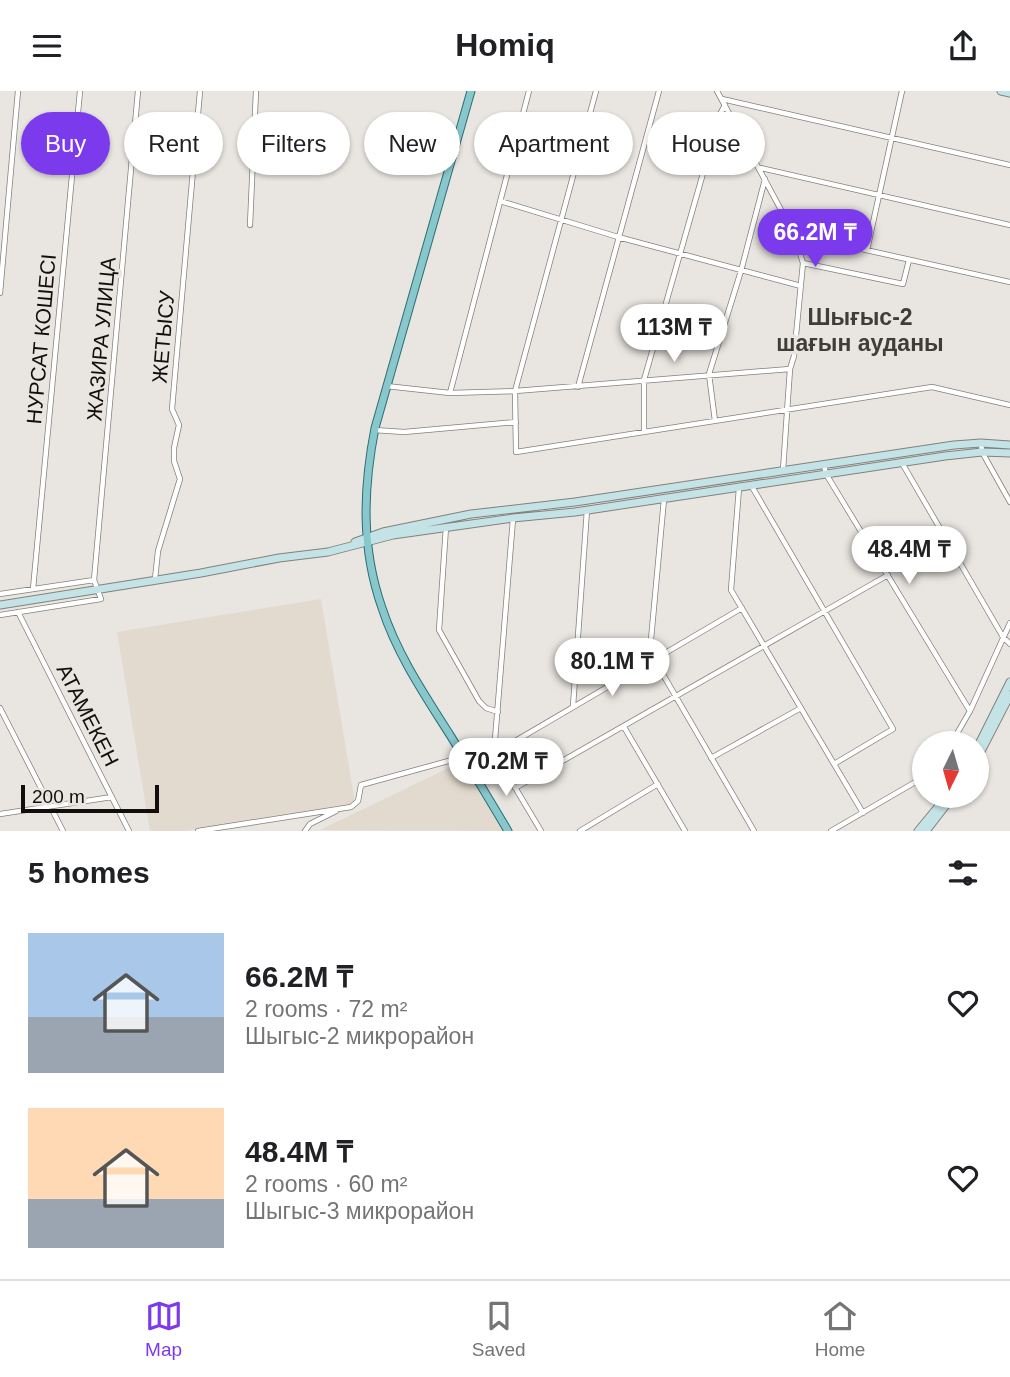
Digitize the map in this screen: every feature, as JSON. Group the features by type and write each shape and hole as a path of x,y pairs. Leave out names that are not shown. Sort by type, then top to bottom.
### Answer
{"main road":[{"path":"471,91 374,430 366,479 367,539 381,607 396,642 412,675 508,831"},
{"path":"1001,91 1010,93"},
{"path":"0,605 328,552 367,539 471,514 575,502 824,465 1010,445"},
{"path":"367,539 575,512 981,448 1010,453"},
{"path":"575,502 575,512"},
{"path":"986,731 1010,682"},
{"path":"989,736 1010,695"},
{"path":"918,831 936,809"},
{"path":"926,831 943,809"}],"street":[{"path":"0,293 18,91"},
{"name":"НУРСАТ КОШЕСI","path":"33,589 80,91"},
{"name":"ЖАЗИРА УЛИЦА","path":"94,580 138,91"},
{"name":"ЖЕТЫСУ","path":"155,580 158,551 180,479 174,461 179,425 172,409 201,91"},
{"path":"250,225 256,91"},
{"path":"450,393 529,91"},
{"path":"596,91 515,391 516,451 932,387 1010,405"},
{"path":"578,387 659,91"},
{"path":"718,91 729,112"},
{"path":"867,250 902,91"},
{"path":"724,102 1010,165"},
{"path":"644,432 644,380 724,102"},
{"path":"765,170 1010,225"},
{"path":"763,175 794,234 803,263 794,356 790,369 783,471"},
{"path":"715,421 709,374 741,271 765,180"},
{"path":"500,201 618,237 801,286"},
{"path":"794,234 1010,282"},
{"path":"803,263 903,284 909,260"},
{"path":"385,386 450,393 515,391 790,369"},
{"path":"374,430 404,432 516,422"},
{"path":"981,448 1010,502"},
{"path":"901,462 1003,637 1010,644"},
{"path":"824,465 970,712"},
{"path":"751,485 893,729 834,764"},
{"path":"738,487 731,590 863,813"},
{"path":"664,498 652,661 754,831"},
{"path":"573,707 587,510"},
{"path":"513,518 495,752 541,831"},
{"path":"446,527 439,630 479,701 486,708 498,712"},
{"path":"515,787 888,575"},
{"path":"0,594 94,580 100,599 0,615"},
{"path":"470,768 742,608"},
{"name":"АТАМЕКЕН","path":"18,612 129,831"},
{"path":"959,731 1010,623"},
{"path":"0,708 63,831"},
{"path":"711,758 801,708"},
{"path":"624,727 685,831"},
{"path":"304,831 310,824 355,804 360,797 362,785 463,757"},
{"path":"580,831 658,784"},
{"path":"831,831 912,784"},
{"path":"0,814 112,797"},
{"path":"198,831 340,809"},
{"path":"239,825 242,831"}],"shaded area":[{"path":"321,599 355,803 184,831 150,831 117,632"},
{"path":"465,760 508,831 320,830"}],"district":[{"name":"Шығыс-2 шағын ауданы","path":"860,330"}]}
